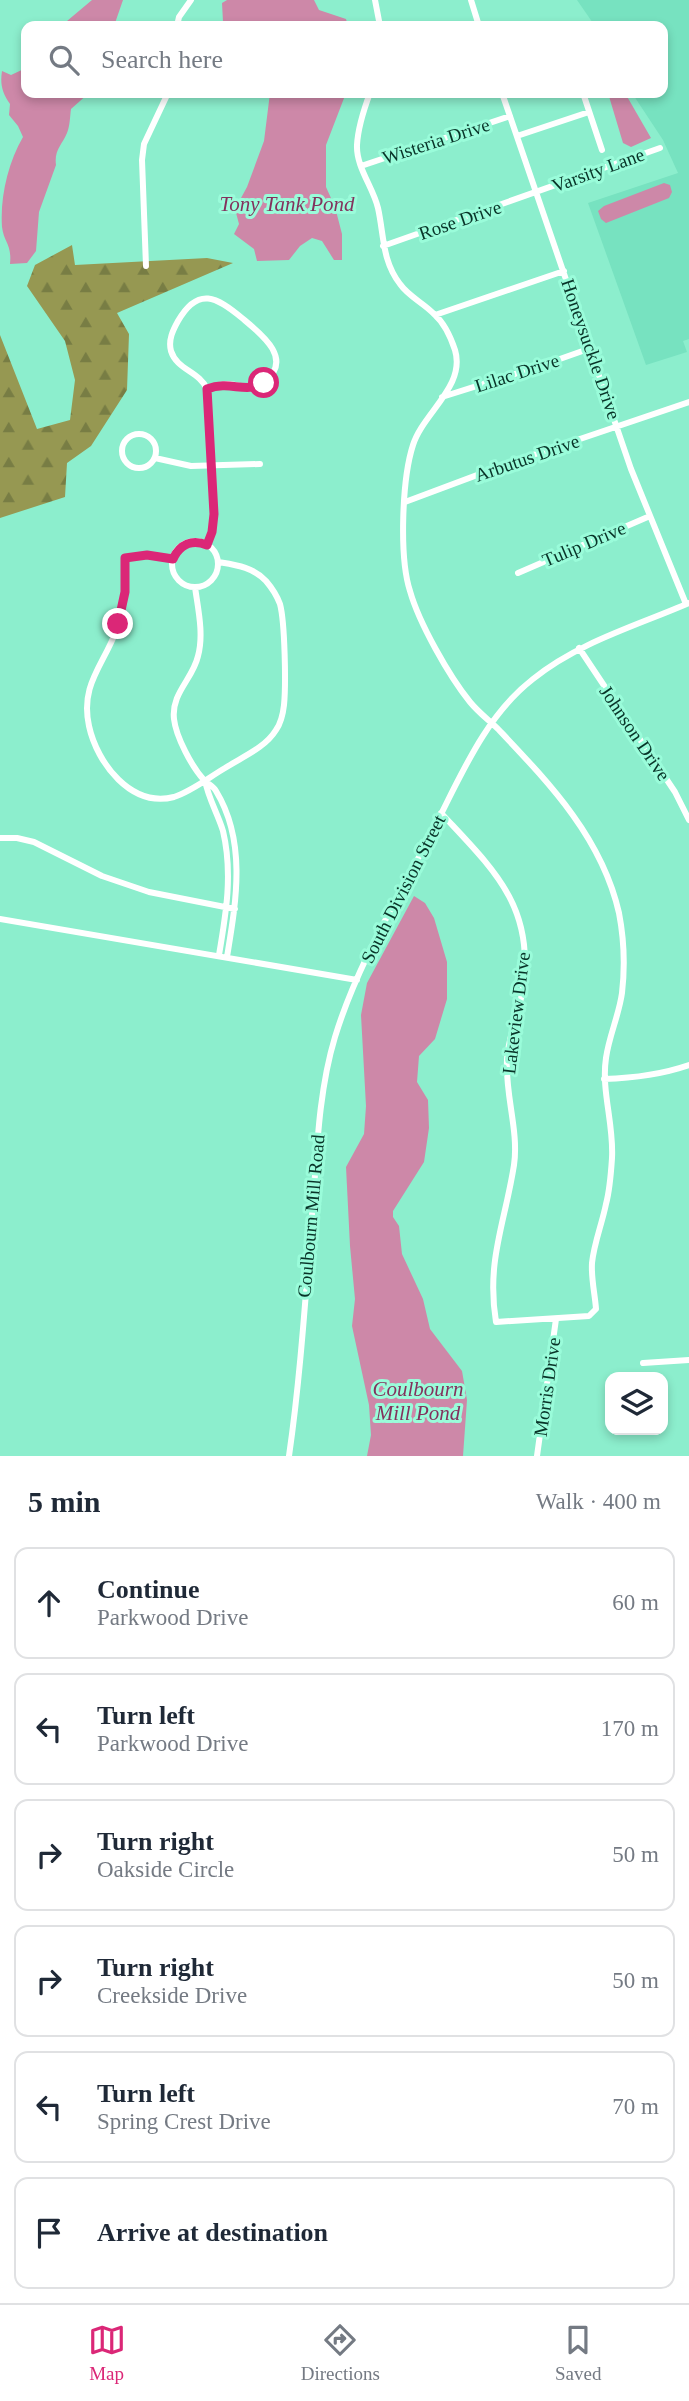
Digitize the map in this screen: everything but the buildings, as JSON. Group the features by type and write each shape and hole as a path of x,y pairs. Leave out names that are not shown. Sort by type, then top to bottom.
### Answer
{"street":[{"path":"178,21 191,0"},
{"path":"375,0 379,21"},
{"path":"471,0 477,21"},
{"path":"146,266 142,158 150,130 167,98"},
{"path":"368,98 357,145 361,166 378,208 383,246 389,266 398,283 435,315 447,333 456,357 454,377 414,442 405,502 403,550 404,568 416,609 462,692 479,712 492,722 578,821 595,849 612,889 624,947 622,992 606,1056 604,1079 611,1127 612,1158 607,1202 592,1267 596,1310 589,1317 556,1319"},
{"name":"Honeysuckle Drive","path":"504,98 650,516 687,603"},
{"path":"585,98 602,150"},
{"path":"517,136 589,112"},
{"name":"Wisteria Drive","path":"361,166 510,116"},
{"name":"Varsity Lane","path":"536,193 660,148"},
{"name":"Rose Drive","path":"383,246 536,193"},
{"path":"435,315 564,271"},
{"path":"207,389 223,384 246,388 259,385 272,374 275,362 273,350 266,339 223,302 208,298 192,303 184,310 172,332 170,345 178,364 197,374 207,389 214,514 207,545"},
{"name":"Lilac Drive","path":"442,397 591,348"},
{"name":"Arbutus Drive","path":"405,502 689,401"},
{"path":"144,434 150,437 156,446 155,458 147,466 131,466 122,453 125,442 133,435 144,434"},
{"path":"155,458 183,465 211,467 261,464"},
{"name":"Tulip Drive","path":"518,573 650,516"},
{"path":"187,543 207,545 216,555 218,562 215,576 209,582 195,587 182,583 174,572 173,559 177,551 187,543"},
{"path":"173,559 147,555 125,558 122,614 89,689 87,715 91,734 118,780 134,793 154,798 166,798 185,792 205,780 259,747 272,736 281,721 285,696 281,615 277,598 267,583 252,571 218,562"},
{"path":"195,587 199,651 196,664 178,693 174,718 182,744 219,797 233,837 237,867 235,909 227,957"},
{"name":"South Division Street","path":"0,919 357,980 469,759 492,722 530,681 579,648 687,603"},
{"name":"Johnson Drive","path":"579,648 675,792 689,820"},
{"path":"205,780 226,846 229,876 219,956"},
{"name":"Lakeview Drive","path":"441,813 506,887 520,921 526,947 523,992 507,1057 515,1158 494,1268 496,1322 556,1319"},
{"path":"0,838 34,842 85,869 140,890 178,900 235,909"},
{"name":"Coulbourn Mill Road","path":"289,1456 326,1077 335,1035 357,980"},
{"path":"604,1079 640,1078 689,1065"},
{"name":"Morris Drive","path":"537,1456 556,1319"},
{"path":"643,1363 689,1360"}],"shaded area":[{"path":"577,0 689,0 689,339 683,341 687,352 646,365 588,203 678,173 663,140 635,98 668,98 668,21 592,21"}],"green space":[{"path":"72,245 75,265 207,258 233,263 117,313 129,334 127,390 91,446 67,463 65,497 0,518 0,335 37,429 70,420 75,380 65,341 27,286 35,265"}],"water":[{"path":"92,0 123,0 116,21 67,21"},
{"path":"227,0 314,0 319,10 347,21 223,21 222,3"},
{"path":"21,70 21,98 83,98 71,109 68,130 57,151 56,165 39,212 36,251 27,263 10,264 10,252 2,227 2,204 9,169 23,137 9,115 10,104 3,92 2,71 11,75"},
{"name":"Tony Tank Pond","path":"269,98 344,98 326,145 326,187 342,234 342,260 334,260 322,241 312,238 300,246 289,260 257,261 254,249 234,234 239,224 235,209 247,187 264,141"},
{"path":"610,98 628,98 651,138 631,147 623,143"},
{"path":"664,183 670,185 672,192 669,198 606,223 601,219 598,211 604,206"},
{"name":"Coulbourn Mill Pond","path":"414,896 425,903 434,918 447,962 447,999 435,1039 419,1056 417,1082 428,1100 429,1128 424,1162 393,1211 393,1217 399,1226 402,1254 423,1299 430,1329 462,1371 467,1400 463,1456 367,1456 371,1435 369,1405 352,1326 355,1299 346,1167 364,1134 366,1106 361,1015 367,983"}],"route":[{"path":"118,624 125,592 125,558 147,555 173,559 181,546 187,543 201,542 207,545 212,532 214,514 207,389 223,384 246,388 264,383"}]}
